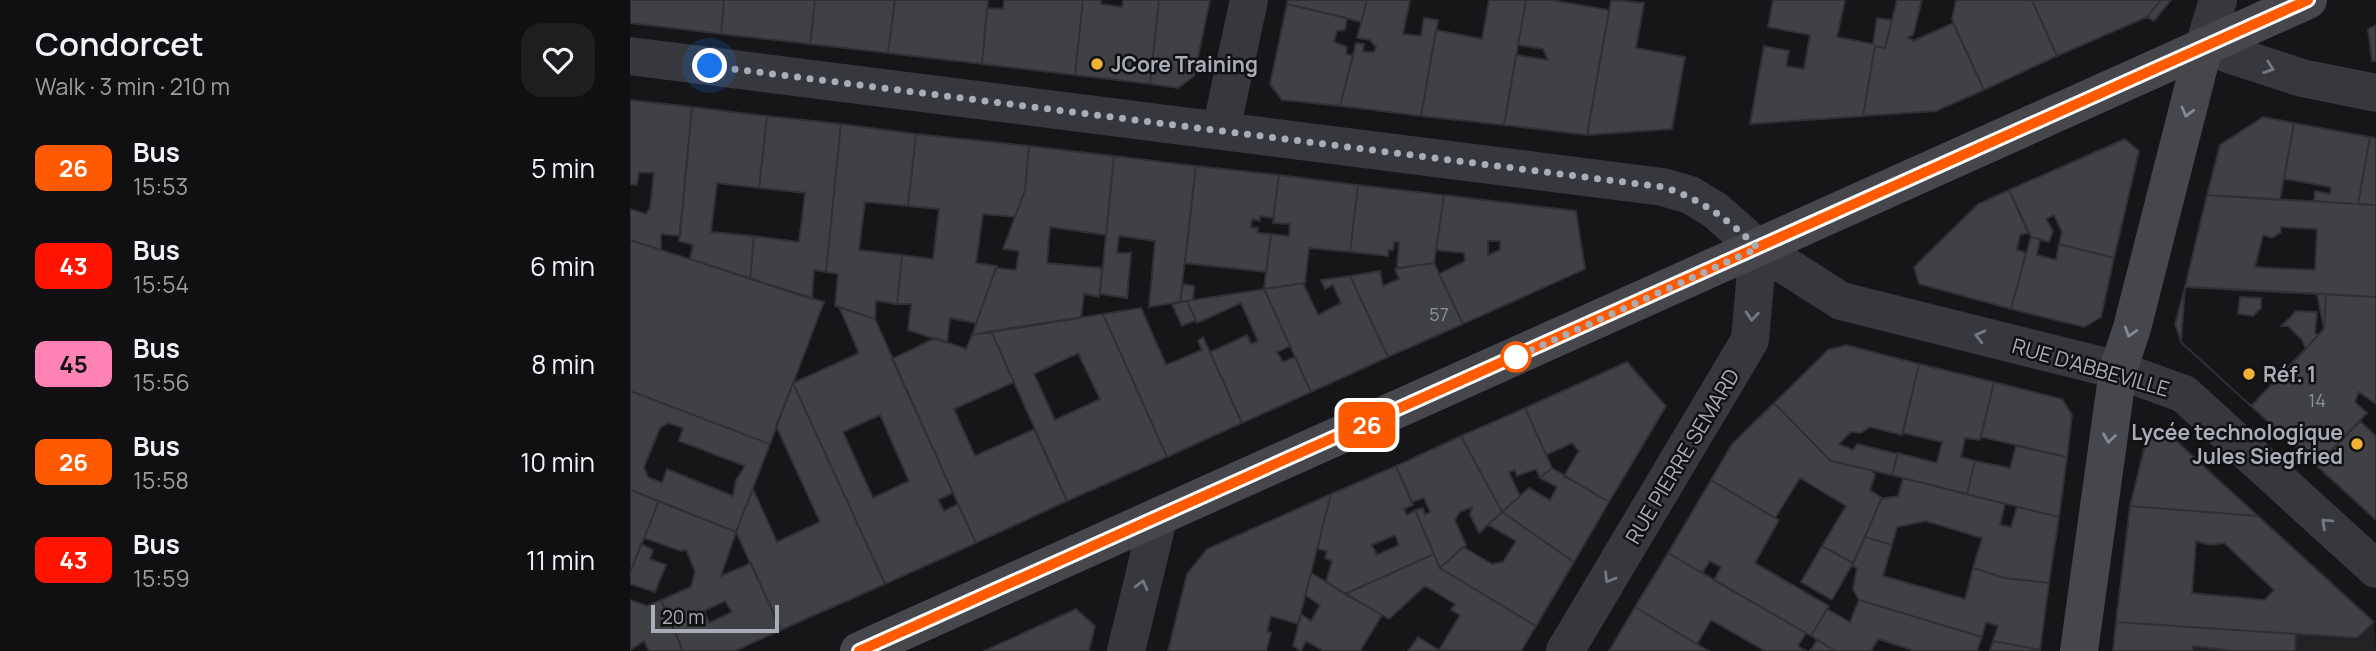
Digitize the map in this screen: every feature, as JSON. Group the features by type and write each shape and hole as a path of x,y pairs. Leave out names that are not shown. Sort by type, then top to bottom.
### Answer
{"main road":[{"path":"859,651 1158,519 2308,0"},
{"path":"2079,651 2118,370 2132,328 2204,46"}],"street":[{"path":"1221,130 1249,0"},
{"path":"2218,0 2204,46 2302,78 2376,93"},
{"name":"RUE D'ABBEVILLE","path":"630,56 1663,187 1690,195 1715,210 1758,248 1841,301 2118,370 2184,394 2376,569"},
{"name":"RUE PIERRE SEMARD","path":"1566,651 1751,340 1758,248"},
{"path":"1126,651 1158,519"}],"shaded area":[{"path":"2116,622 2356,638 2374,622 2376,651 2113,651"}],"building":[{"path":"630,0 724,0 721,34 630,23"},
{"path":"724,0 815,0 810,44 721,34"},
{"path":"815,0 895,0 888,53 810,44"},
{"path":"895,0 988,0 982,64 888,53"},
{"path":"1004,0 1083,0 1075,75 982,64 987,8 1003,9"},
{"path":"1083,0 1101,0 1101,4 1122,7 1123,0 1159,0 1150,84 1075,75"},
{"path":"1159,0 1210,0 1194,76 1178,88 1150,84"},
{"path":"1288,0 1367,0 1361,22 1287,4"},
{"path":"1367,0 1410,0 1403,34 1421,36 1424,18 1438,20 1421,116 1340,106 1356,43 1364,44 1363,52 1374,52 1376,47 1370,40 1357,38"},
{"path":"1489,0 1526,0 1504,125 1421,116 1436,30 1482,39"},
{"path":"1526,0 1551,0 1609,10 1587,135 1504,125 1516,55 1548,60 1543,49 1518,45"},
{"path":"1611,0 1644,3 1636,48 1685,57 1672,129 1587,135"},
{"path":"1773,0 1845,0 1837,37 1873,44 1877,18 1892,20 1885,48 1875,46 1863,116 1750,124 1764,46 1789,51 1786,66 1804,69 1810,35 1768,27"},
{"path":"1897,0 1922,0 1913,35 1908,37 1913,41 1953,23 1984,90 1936,111 1863,116 1875,46 1885,48"},
{"path":"1956,0 2032,0 2057,56 1984,90 1952,20"},
{"path":"2032,0 2161,0 2147,17 2057,56"},
{"path":"2161,0 2171,0 2154,21 2147,17"},
{"path":"1287,4 1347,18 1345,30 1337,31 1334,42 1347,47 1346,54 1353,56 1340,106 1282,100 1270,84"},
{"path":"2376,25 2376,61 2372,61 2368,29"},
{"path":"630,100 692,107 680,236 661,234 661,250 630,240 630,209 646,214 650,208 654,173 639,172 637,185 630,184"},
{"path":"692,107 767,116 759,188 717,183 711,232 754,236 750,279 690,259 693,245 679,241"},
{"path":"767,116 841,124 826,272 814,270 812,299 750,279 754,236 799,242 805,193 759,188"},
{"path":"2263,117 2294,123 2280,200 2207,195 2220,145"},
{"path":"2294,123 2370,137 2358,204 2314,201 2315,191 2330,194 2331,187 2284,179"},
{"path":"841,124 916,134 908,206 865,202 859,250 902,255 897,304 876,301 875,319 835,306 838,274 826,272"},
{"path":"916,134 1029,146 1025,190 1015,217 983,214 976,263 997,266 976,323 950,318 947,343 908,330 911,304 897,304 902,255 933,259 939,209 908,206"},
{"path":"2370,137 2376,138 2376,205 2358,204"},
{"path":"2125,139 2139,151 2114,258 2059,244 2062,232 2054,215 2046,219 2053,231 2049,242 2031,237 2009,190"},
{"path":"1029,146 1114,156 1106,235 1050,227 1047,263 1102,268 1099,297 1084,294 1081,318 972,335 996,268 1016,270 1019,251 1003,249 1025,190"},
{"path":"1114,156 1196,166 1180,302 1149,307 1155,241 1119,236 1117,253 1131,253 1127,298 1100,294"},
{"path":"1196,166 1279,175 1273,218 1260,216 1260,221 1252,219 1251,228 1258,228 1257,233 1271,234 1266,272 1185,263"},
{"path":"1279,175 1358,185 1350,252 1309,248 1305,283 1264,289 1271,234 1289,236 1290,224 1273,223"},
{"path":"1358,185 1444,195 1434,263 1397,268 1399,242 1394,242 1393,250 1388,250 1388,256 1350,252"},
{"path":"2009,190 2028,233 2020,235 2017,250 2026,253 2011,309 1919,284 1914,267 1978,204"},
{"path":"1444,195 1576,211 1585,269 1463,324 1439,274 1465,261 1464,253 1436,250","holes":["1488,241 1500,241 1500,250 1488,255"]},
{"path":"2207,195 2376,205 2376,297 2185,287","holes":["2281,227 2317,229 2315,270 2255,267 2263,235 2272,238 2281,232"]},
{"path":"2031,237 2040,239 2037,255 2056,260 2059,244 2114,258 2101,317 2084,327 2011,309"},
{"path":"630,240 824,302 770,444 630,391"},
{"path":"1434,263 1463,324 1388,357 1350,276 1380,271 1383,286 1399,279 1395,269"},
{"path":"1350,276 1388,357 1311,392 1264,289 1303,283 1318,315 1341,303 1333,285 1325,289 1321,280"},
{"path":"1183,284 1194,286 1193,300 1180,302"},
{"name":"Réf. 1","path":"2185,287 2326,294 2324,329 2318,335 2315,333 2317,312 2296,311 2282,326 2288,326 2302,340 2306,349 2251,406 2181,342 2175,324","holes":["2240,297 2261,298 2261,308 2253,316 2238,314"]},
{"name":"Réf. 1","path":"2185,287 2317,294 2324,329 2251,406 2181,342"},
{"path":"1264,289 1290,346 1277,352 1283,362 1295,357 1311,392 1242,423 1210,352 1247,335 1251,344 1258,341 1241,303 1197,323 1187,301"},
{"path":"2326,294 2376,297 2376,404 2359,392 2355,402 2367,413 2317,466 2251,406 2324,329"},
{"path":"1187,301 1196,320 1182,326 1172,304"},
{"path":"839,307 875,319 953,493 938,500 944,511 958,504 976,543 885,584 793,383 859,353","holes":["880,415 909,481 873,498 843,432"]},
{"path":"1141,308 1166,365 1202,350 1198,341 1203,337 1242,423 1167,457 1103,314"},
{"path":"1103,314 1167,457 1067,501 991,331","holes":["1078,353 1100,399 1055,420 1034,374"]},
{"path":"991,331 1014,382 954,409 975,456 1034,429 1067,501 976,543 892,359 935,338 966,349 972,335"},
{"path":"1846,345 1919,364 1902,435 1870,427 1861,433 1851,432 1839,444 1853,450 1857,444 1898,454 1892,475 1831,461 1774,403 1828,350"},
{"path":"1627,362 1666,406 1609,502 1564,476 1579,451 1572,443 1546,455 1525,408"},
{"path":"1919,364 1994,382 1980,440 1965,438 1961,457 1975,461 1967,494 1892,475 1898,453 1937,463 1942,442 1903,433"},
{"path":"1994,382 2062,399 2072,415 2067,457 1981,437"},
{"path":"793,383 885,584 781,630 736,532 753,489 777,542 820,522 776,426"},
{"path":"630,391 770,444 736,532 630,490","holes":["668,423 683,428 679,441 745,466 736,480 733,496 667,469 662,483 648,477 644,467 660,428"]},
{"path":"1774,403 1831,461 1871,470 1875,475 1870,490 1882,498 1853,563 1822,546 1846,506 1800,478 1775,518 1711,480 1732,444"},
{"path":"1525,408 1552,468 1540,478 1536,469 1517,476 1515,470 1509,472 1520,496 1502,512 1461,436"},
{"name":"Lycée technologique Jules Siegfried","path":"2360,421 2376,436 2376,520 2317,466"},
{"path":"2166,431 2258,516 2130,506 2147,437"},
{"path":"1461,436 1502,512 1479,533 1470,515 1472,507 1460,512 1455,520 1466,545 1440,568 1415,510 1423,508 1425,515 1430,512 1424,498 1412,502 1396,466"},
{"path":"2016,446 2067,457 2059,517 1967,494 1975,461 2010,468"},
{"path":"1396,466 1413,505 1404,509 1407,515 1415,510 1434,554 1345,594 1326,582 1332,561 1325,558 1327,551 1317,549 1331,494","holes":["1395,535 1399,545 1377,555 1372,545"]},
{"path":"1552,468 1609,502 1574,562 1502,512 1529,488 1550,500 1557,487 1540,478"},
{"path":"1903,478 2005,504 2000,525 2011,527 2017,507 2059,517 2049,583 2005,578 1973,568 1982,538 1926,521 1897,527 1892,545 1865,537 1881,499 1898,496"},
{"path":"1711,480 1779,520 1755,563 1829,606 1811,636 1714,580 1721,567 1710,561 1702,573 1668,553"},
{"path":"630,490 659,501 630,573"},
{"path":"1331,494 1298,624 1271,616 1267,631 1271,633 1266,651 1168,651 1187,574 1207,549"},
{"path":"659,501 736,532 721,576 751,563 781,630 735,651 683,651 661,600 691,587 695,571 686,550 681,551 644,538","holes":["725,601 732,612 709,623 704,611"]},
{"path":"2130,506 2258,516 2374,622 2357,638 2116,622","holes":["2196,541 2210,545 2224,543 2274,590 2265,600 2192,593"]},
{"path":"1502,512 1574,562 1536,626 1440,568 1463,547 1492,564 1503,562 1516,541 1488,525"},
{"path":"1865,537 1892,545 1883,576 1965,599 1973,568 2005,578 2049,583 2040,650 1993,641 1998,626 1986,622 1982,637 1859,600 1853,589 1857,568 1852,566"},
{"path":"641,544 653,550 650,559 666,565 655,592 630,584 630,573"},
{"path":"1822,546 1853,563 1832,600 1801,582"},
{"path":"1668,553 1806,633 1798,646 1806,651 1765,651 1711,620 1697,644 1635,607"},
{"path":"1434,554 1440,568 1536,626 1521,651 1439,650 1460,615 1451,610 1455,604 1425,586 1389,619 1345,594"},
{"path":"1311,573 1382,615 1360,651 1324,651 1306,641 1301,651 1293,646 1301,614 1311,621 1320,605 1305,595"},
{"path":"630,600 647,606 661,600 683,651 649,651 644,641 630,650"},
{"path":"1859,600 1982,637 1977,651 1915,651 1878,639 1871,651 1836,651 1811,636 1827,609 1850,622"},
{"path":"1635,607 1697,644 1709,651 1609,651"},
{"path":"1076,609 1095,626 1089,651 984,651"},
{"path":"2116,622 2296,634 2295,651 2236,651 2193,646 2193,651 2113,651"},
{"path":"1418,637 1439,650 1441,651 1408,651"},
{"path":"1817,640 1836,651 1810,651"},
{"path":"1993,641 2040,650 2040,651 1990,651"}],"bus line":[{"name":"26","path":"859,651 2308,0"}],"place":[{"name":"JCore Training","path":"1097,64"},
{"name":"Réf. 1","path":"2249,374"},
{"name":"Lycée technologique Jules Siegfried","path":"2357,444"}],"route":[{"path":"710,66 1663,187 1690,195 1715,210 1758,248 1516,357"}]}
